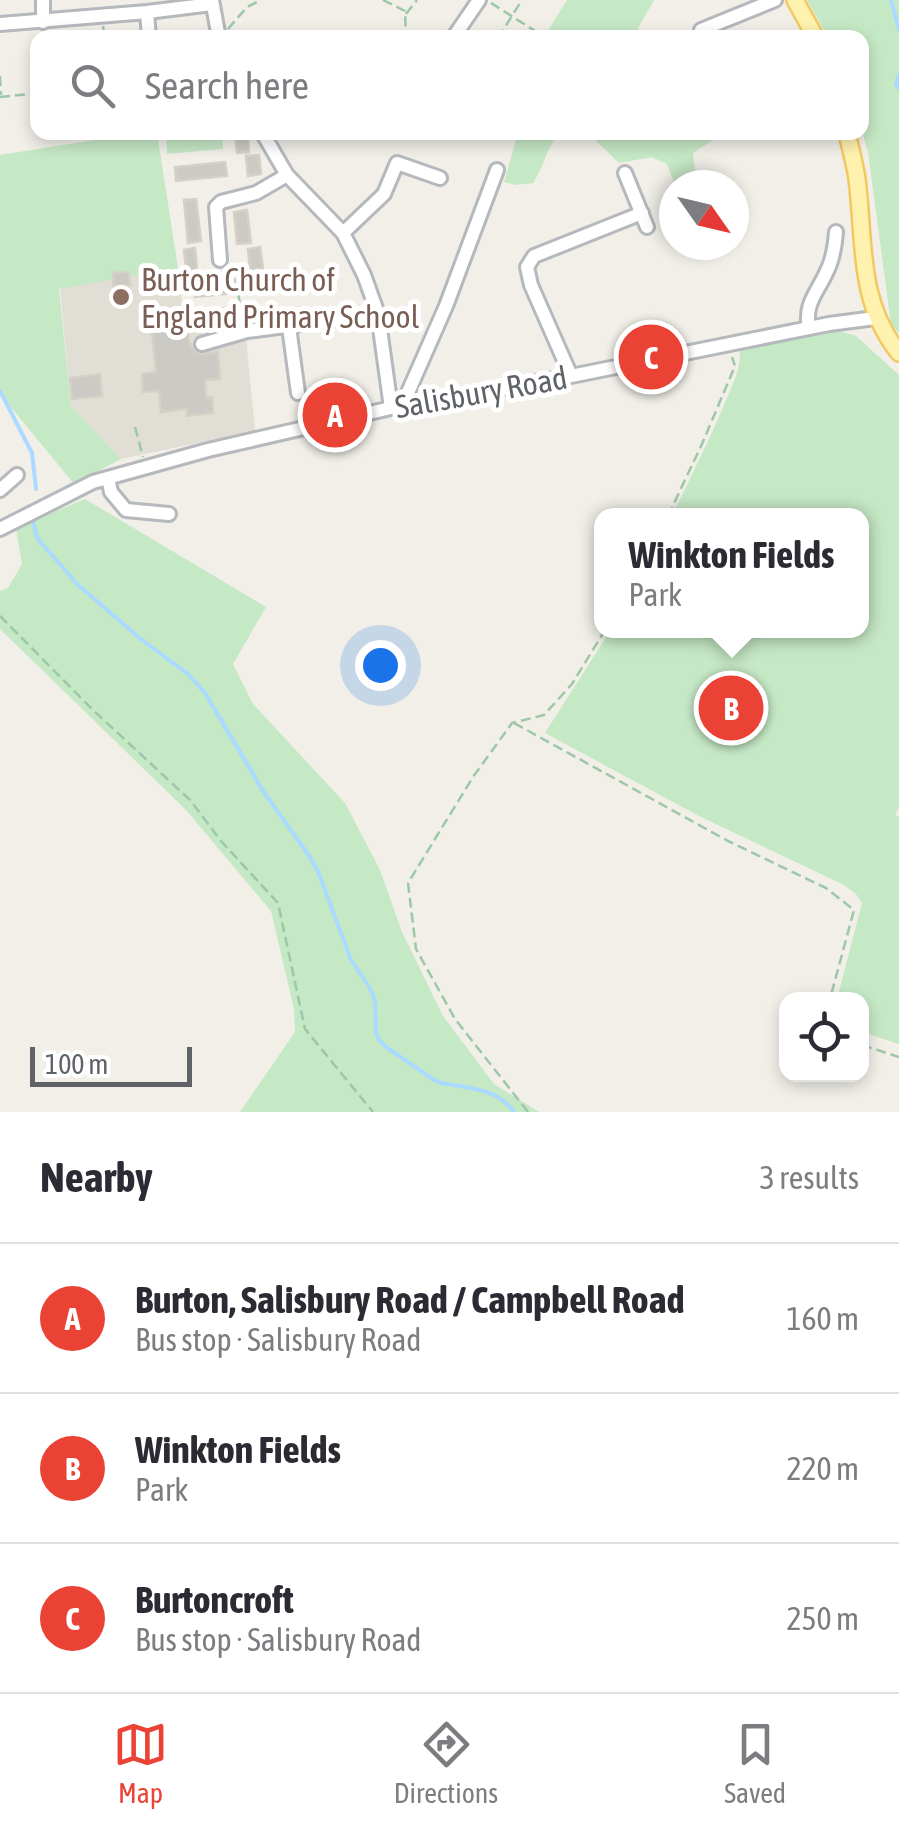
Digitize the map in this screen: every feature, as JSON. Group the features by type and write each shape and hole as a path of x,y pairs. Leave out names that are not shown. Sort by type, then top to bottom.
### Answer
{"main road":[{"path":"795,0 812,30"},
{"path":"849,140 864,265 876,318 899,353"}],"street":[{"path":"40,30 43,0"},
{"path":"458,30 479,0"},
{"path":"701,30 775,0"},
{"path":"0,24 146,12 212,2 222,30"},
{"path":"146,12 148,30"},
{"path":"267,140 288,175 343,233 364,275 378,314 397,407"},
{"path":"343,233 384,194 398,163 440,178"},
{"path":"397,407 430,345 497,170"},
{"path":"570,376 527,267 534,256 645,220 626,173"},
{"path":"218,261 216,207 220,202 256,193 288,175"},
{"path":"808,328 806,315 826,274 836,232"},
{"path":"202,344 245,332 378,314"},
{"name":"Salisbury Road","path":"0,529 94,482 208,450 397,407 876,318"},
{"path":"289,327 298,394"},
{"path":"0,490 16,475"},
{"path":"108,478 112,492 126,510 168,514"}],"path":[{"path":"226,30 246,7 261,0"},
{"path":"384,0 404,11 406,30"},
{"path":"406,15 417,0"},
{"path":"503,30 522,0"},
{"path":"494,5 534,30"},
{"path":"103,24 103,30"},
{"path":"0,76 1,96 30,94"},
{"path":"218,261 235,268 245,332"},
{"path":"672,508 734,366 728,344"},
{"path":"134,427 146,468"},
{"path":"0,616 190,800 221,841 278,903 305,1030 373,1112"},
{"path":"528,1112 455,1019 416,948 408,883 512,722 544,714 572,684 599,638"},
{"path":"512,722 728,841 826,888 854,910 832,992"},
{"path":"869,1047 899,1057"}],"shaded area":[{"name":"Burton Church of England Primary School","path":"96,140 158,140 183,309 243,306 255,431 121,459 71,406 47,148"}],"green space":[{"path":"567,0 654,0 639,30 548,30"},
{"path":"807,0 899,0 899,333 891,324 864,140 869,140 869,30 824,30"},
{"path":"95,140 158,140 178,268 59,289 71,406 121,459 74,484 0,394 0,155"},
{"path":"166,140 222,140 223,149 167,154"},
{"path":"516,140 555,140 533,183 504,182"},
{"path":"595,140 712,140 693,153 695,170 669,170 667,164 652,157 619,163"},
{"path":"835,330 856,336 899,375 899,807 895,815 899,817 899,1044 869,1034 869,992 839,992 862,903 856,894 545,733 606,638 869,638 869,508 675,508 739,366 740,350"},
{"path":"85,499 266,607 233,664 253,704 345,803 380,870 402,932 443,1016 494,1084 539,1112 240,1112 295,1032 294,1009 271,911 186,810 0,629 0,591 8,588 22,564 16,528"}],"building":[{"path":"236,140 248,140 249,152 237,153"},
{"path":"259,155 261,174 248,176 246,156"},
{"path":"225,162 227,176 176,181 175,167"},
{"path":"196,199 201,241 188,243 184,200"},
{"path":"247,210 251,243 237,244 234,212"},
{"path":"260,247 263,268 250,270 248,249"},
{"path":"195,248 198,278 187,279 184,250"},
{"path":"129,272 130,285 113,286 113,273"},
{"path":"234,279 236,293 195,297 194,283"},
{"path":"155,304 162,319 187,317 189,342 196,352 218,352 220,379 205,380 206,398 212,397 213,413 187,416 187,409 161,412 159,391 143,392 142,374 156,372 152,331 142,332 140,306"},
{"path":"100,374 102,396 72,399 70,378"}],"waterway":[{"path":"891,0 899,30"},
{"path":"899,75 899,88"},
{"path":"0,391 32,453 36,489"},
{"path":"33,521 37,538 77,584 188,674 205,693 263,791 319,874 351,960 375,1001 379,1040 434,1080 491,1094 514,1112"}],"place":[{"name":"Burton Church of England Primary School","path":"121,297"},
{"name":"Burtoncroft","path":"651,357"},
{"name":"Burton, Salisbury Road / Campbell Road","path":"335,415"},
{"name":"Winkton Fields","path":"731,708"}]}
